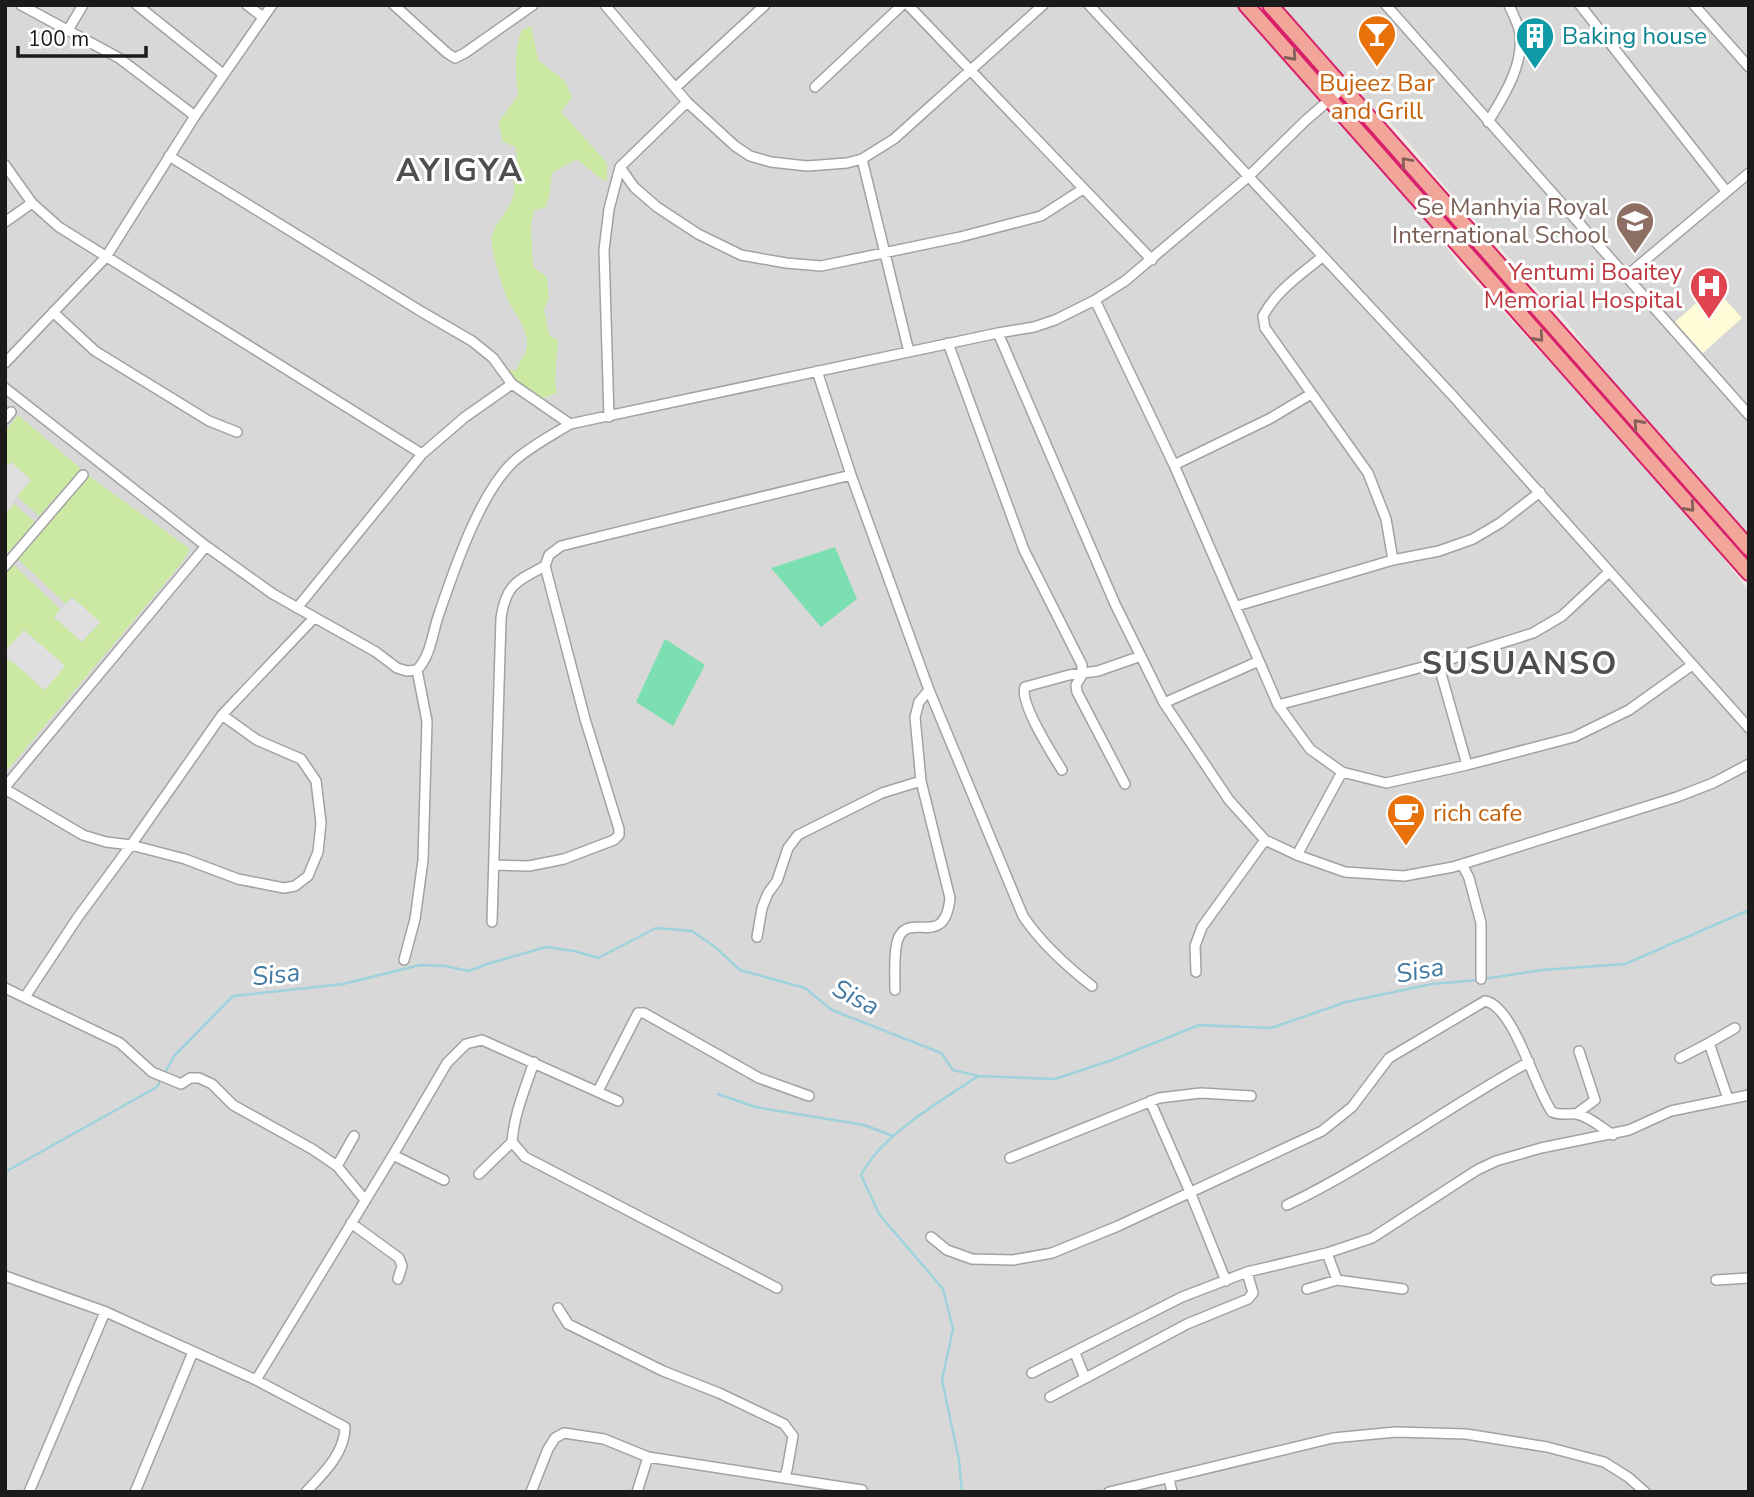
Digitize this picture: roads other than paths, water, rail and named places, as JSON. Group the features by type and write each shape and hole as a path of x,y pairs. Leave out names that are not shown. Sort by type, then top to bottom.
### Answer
{"highway":[{"path":"1246,5 1749,573"},
{"path":"1270,5 1749,548"}],"street":[{"path":"21,5 120,58 195,116"},
{"path":"68,30 83,5"},
{"path":"137,5 223,74"},
{"path":"247,5 263,17"},
{"path":"5,363 106,257 195,116 272,5"},
{"path":"394,5 455,58 465,54 533,5"},
{"path":"675,88 765,5"},
{"path":"815,87 902,5"},
{"path":"908,5 1152,260"},
{"path":"608,6 687,102 735,146 750,156 771,162 807,166 862,159 894,139 973,71 1043,5"},
{"path":"1089,5 1453,396 1749,728"},
{"path":"1386,5 1749,415"},
{"path":"1488,122 1511,81 1520,53 1521,34 1509,5"},
{"path":"1580,5 1726,191"},
{"path":"1693,5 1749,67"},
{"path":"417,670 425,662 434,627 461,551 498,479 514,461 570,424 1034,327 1074,312 1152,260 1248,177 1342,89"},
{"path":"609,417 604,250 609,209 620,167 687,102"},
{"path":"169,156 472,341 493,358 512,383 570,424"},
{"path":"862,159 909,352"},
{"path":"5,165 32,203 59,227 422,454"},
{"path":"620,167 634,187 657,207 698,234 741,255 821,266 885,254 1041,216 1083,189"},
{"path":"1625,277 1749,173"},
{"path":"5,222 32,203"},
{"path":"1322,257 1284,288 1263,316 1265,328 1368,473 1386,519 1393,560"},
{"path":"1095,300 1174,465 1278,705 1310,749 1342,772 1386,783 1574,737 1606,723 1639,703 1692,665"},
{"path":"53,312 95,351 209,421 237,432"},
{"path":"998,333 1115,604 1164,702 1229,800 1265,840 1345,872 1404,876 1462,864 1678,797 1749,764"},
{"path":"948,343 1024,550 1082,665 1082,675 1076,685 1077,692 1125,784"},
{"path":"817,371 851,475 929,690 1023,916 1041,940 1070,969 1092,986"},
{"path":"297,608 422,454 465,417 512,383"},
{"path":"5,388 206,547 297,608 376,652 397,668 417,670"},
{"path":"1174,465 1271,418 1311,394"},
{"path":"5,566 83,475"},
{"path":"494,864 529,866 564,859 614,840 619,835 545,566 548,555 561,546 851,475"},
{"path":"1237,606 1393,560 1440,551 1473,539 1508,518 1539,492"},
{"path":"206,547 5,788 83,835 185,859 238,879 284,888 295,886 308,876 318,852 321,823 316,781 301,759 257,740 222,715"},
{"path":"492,922 501,618 509,589 517,581 545,566"},
{"path":"1278,705 1438,663 1533,633 1562,616 1608,573"},
{"path":"25,997 78,917 222,715 314,618"},
{"path":"1062,770 1043,737 1023,690 1029,684 1082,675 1141,656"},
{"path":"1164,702 1259,661"},
{"path":"1438,663 1467,765"},
{"path":"404,960 415,919 423,860 427,721 417,670"},
{"path":"895,990 897,940 901,933 906,929 933,927 942,922 948,913 950,898 921,781 915,718 919,702 929,690"},
{"path":"1297,855 1342,772"},
{"path":"757,937 762,908 768,893 777,881 788,848 798,835 882,793 921,781"},
{"path":"1196,972 1195,946 1202,927 1265,840"},
{"path":"1462,864 1469,878 1481,923 1480,979"},
{"path":"5,988 120,1042 152,1072 168,1080 181,1084 190,1078 199,1078 212,1084 233,1105 337,1166 365,1200"},
{"path":"930,1237 947,1250 972,1259 1013,1260 1052,1253 1322,1132 1352,1107 1389,1058 1485,1001 1498,1007 1516,1034 1552,1112 1585,1117 1613,1135"},
{"path":"598,1091 638,1013 644,1013 759,1078 809,1096"},
{"path":"1680,1058 1735,1028"},
{"path":"256,1380 447,1063 466,1044 482,1040 618,1101"},
{"path":"1709,1042 1728,1099"},
{"path":"1576,1114 1595,1100 1579,1051"},
{"path":"479,1174 512,1142 515,1116 534,1062"},
{"path":"1287,1205 1326,1186 1459,1102 1529,1062"},
{"path":"1010,1158 1150,1101 1180,1094 1251,1096"},
{"path":"1032,1373 1182,1297 1247,1272 1327,1253 1372,1238 1477,1170 1496,1161 1541,1147 1613,1135 1671,1111 1749,1095"},
{"path":"1150,1101 1191,1192 1226,1280"},
{"path":"337,1166 354,1136"},
{"path":"512,1142 525,1157 777,1288"},
{"path":"393,1156 444,1180"},
{"path":"351,1223 399,1258 402,1266 398,1279"},
{"path":"1327,1253 1337,1280"},
{"path":"1050,1397 1187,1324 1248,1299 1253,1293 1247,1272"},
{"path":"5,1276 105,1312 256,1380 345,1427 345,1437 339,1450 325,1472 306,1492"},
{"path":"1716,1280 1749,1278"},
{"path":"1307,1289 1337,1280 1403,1289"},
{"path":"558,1308 568,1324 663,1371 719,1393 784,1424 793,1436 784,1479"},
{"path":"29,1492 105,1312"},
{"path":"135,1492 193,1352"},
{"path":"1074,1353 1085,1378"},
{"path":"1109,1492 1333,1438 1396,1432 1466,1434 1547,1447 1604,1462 1645,1492"},
{"path":"531,1492 548,1449 555,1438 564,1433 604,1438 648,1457 862,1490"},
{"path":"637,1492 648,1457"},
{"path":"1169,1479 1172,1492"}],"waterway":[{"name":"Sisa","path":"1484,979 1542,970 1625,964 1749,910"},
{"name":"Sisa","path":"5,1172 157,1087 174,1056 233,996 343,984 420,965 469,971 546,947 598,958 656,928 692,931 740,970 805,988 832,1010 941,1053 953,1070 978,1076 1055,1079 1112,1060 1199,1025 1271,1028 1346,1002 1432,984 1478,980"},
{"path":"962,1492 959,1460 942,1380 953,1329 943,1289 879,1214 861,1175 897,1132 978,1076"},
{"path":"718,1094 755,1107 864,1125 893,1136"}],"place":[{"name":"Bujeez Bar and Grill","path":"1377,68"},
{"name":"Baking house","path":"1535,70"},
{"name":"Se Manhyia Royal International School","path":"1635,255"},
{"name":"Yentumi Boaitey Memorial Hospital","path":"1709,320"},
{"name":"rich cafe","path":"1406,847"}],"district":[{"name":"AYIGYA","path":"460,170"},
{"name":"SUSUANSO","path":"1520,663"}]}
